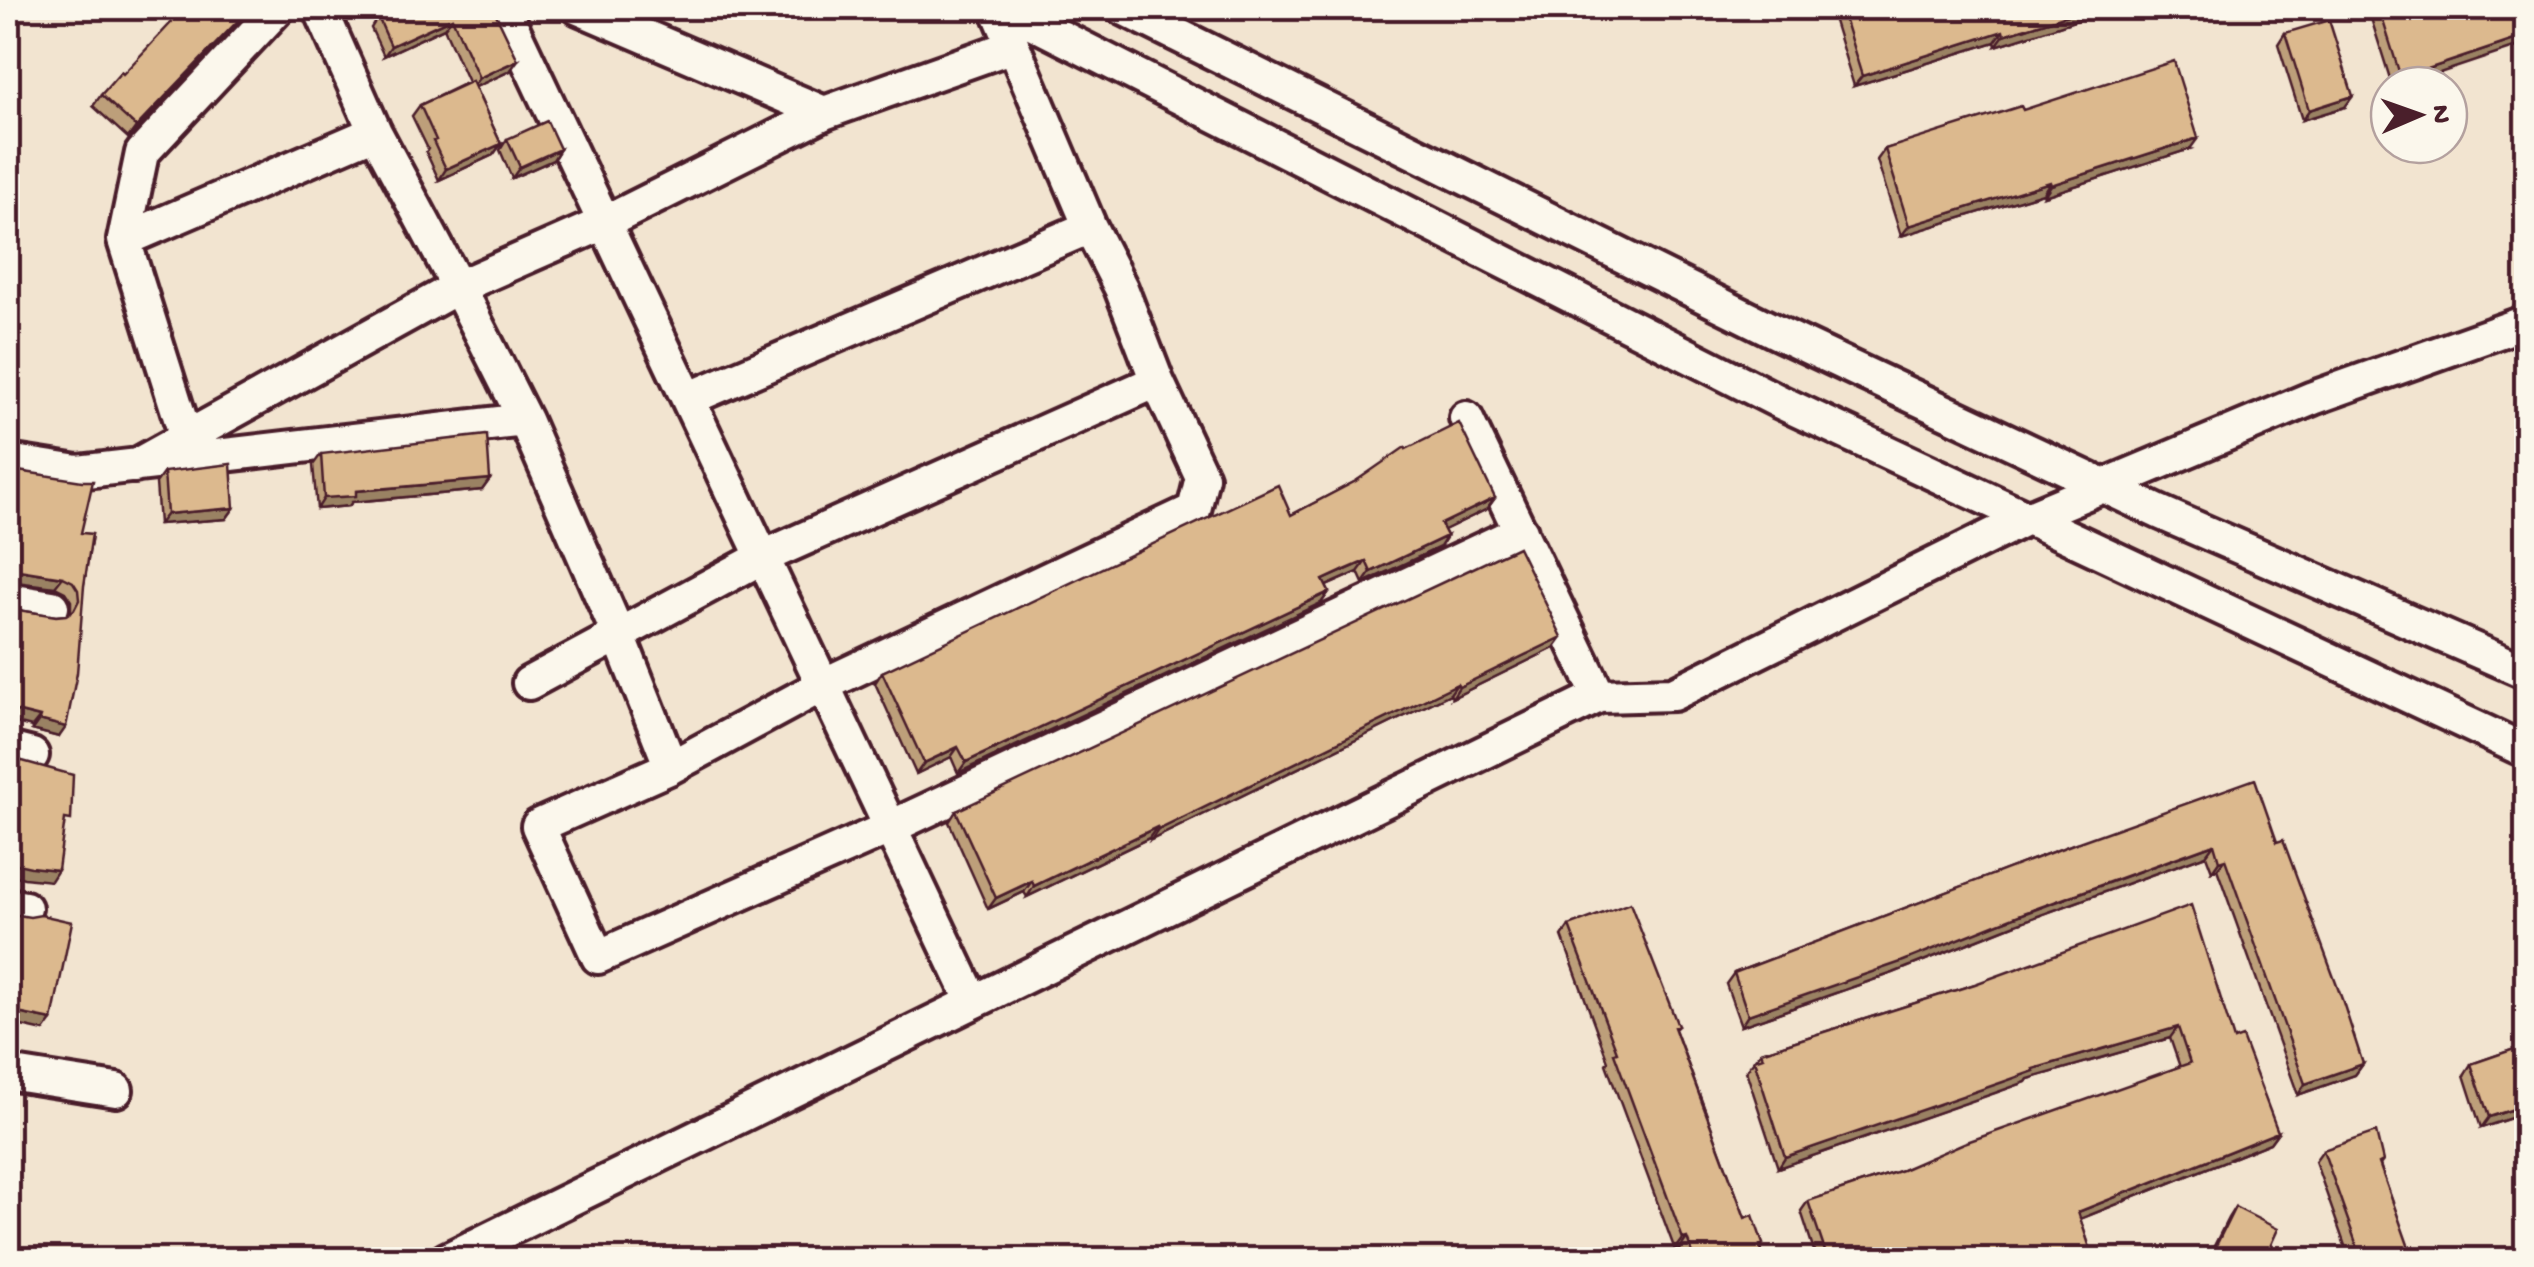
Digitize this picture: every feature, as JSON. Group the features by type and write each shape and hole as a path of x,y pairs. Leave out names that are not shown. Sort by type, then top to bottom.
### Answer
{"street":[{"path":"186,437 124,240 142,153 278,8"},
{"path":"320,8 375,132 525,420 671,767"},
{"path":"503,8 974,1002"},
{"path":"579,8 824,113"},
{"path":"1000,8 1090,227 1202,477 1194,510 824,685 671,767 538,826 598,957 891,827 1520,531"},
{"path":"1000,8 1778,401 2526,751"},
{"path":"1122,8 1776,332 2159,512 2526,672"},
{"path":"135,466 458,287 606,222 824,113 1014,46"},
{"path":"124,240 375,132"},
{"path":"688,398 1090,227"},
{"path":"446,1260 1599,696 1673,694 2027,518 2313,398 2526,322"},
{"path":"529,682 763,557 1157,381"},
{"path":"1466,418 1599,696"},
{"path":"8,461 78,472 525,420"},
{"path":"8,600 52,607"},
{"path":"8,1073 116,1090"}],"building":[{"path":"185,8 250,8 136,127 101,95"},
{"path":"383,8 493,8 518,60 479,78 452,18 391,46 378,17 386,13"},
{"path":"1841,8 2089,8 1862,76"},
{"path":"2379,8 2526,8 2526,36 2440,65 2397,65"},
{"path":"2329,20 2353,96 2309,110 2285,33"},
{"path":"2174,61 2198,138 1909,226 1885,149"},
{"path":"472,81 501,144 446,169 420,105"},
{"path":"547,121 560,149 520,167 507,139"},
{"path":"1459,423 1495,498 1441,524 1447,536 1371,572 1366,561 1323,580 1329,592 966,762 958,747 924,763 882,672 1278,485 1291,515 1356,481 1405,447"},
{"path":"487,435 490,479 356,491 356,496 324,498 321,454"},
{"path":"231,464 234,508 167,514 164,472"},
{"path":"8,468 93,481 81,533 92,534 77,673 66,727 8,709 8,607 56,616 74,610 79,600 73,582 63,577 8,572"},
{"path":"1518,547 1562,637 1158,830 1157,827 1034,886 1032,881 996,898 956,811"},
{"path":"8,757 73,775 71,820 65,819 58,870 8,862"},
{"path":"2255,779 2277,842 2283,840 2363,1064 2305,1084 2225,859 2219,861 2214,844 1748,1015 1734,973"},
{"path":"1630,903 1745,1218 1753,1215 1765,1260 1695,1260 1687,1238 1683,1239 1569,926"},
{"path":"2191,905 2234,1040 2242,1037 2278,1132 2078,1212 2094,1260 1828,1260 1808,1201 2190,1063 2178,1027 2033,1069 1785,1157 1754,1060 1763,1057 1761,1052 1975,984"},
{"path":"8,911 72,922 52,1020 8,1011"},
{"path":"2526,1045 2526,1105 2489,1117 2471,1064"},
{"path":"2376,1132 2383,1161 2379,1163 2411,1260 2362,1260 2323,1150"},
{"path":"2235,1207 2278,1229 2264,1260 2209,1260"}]}
